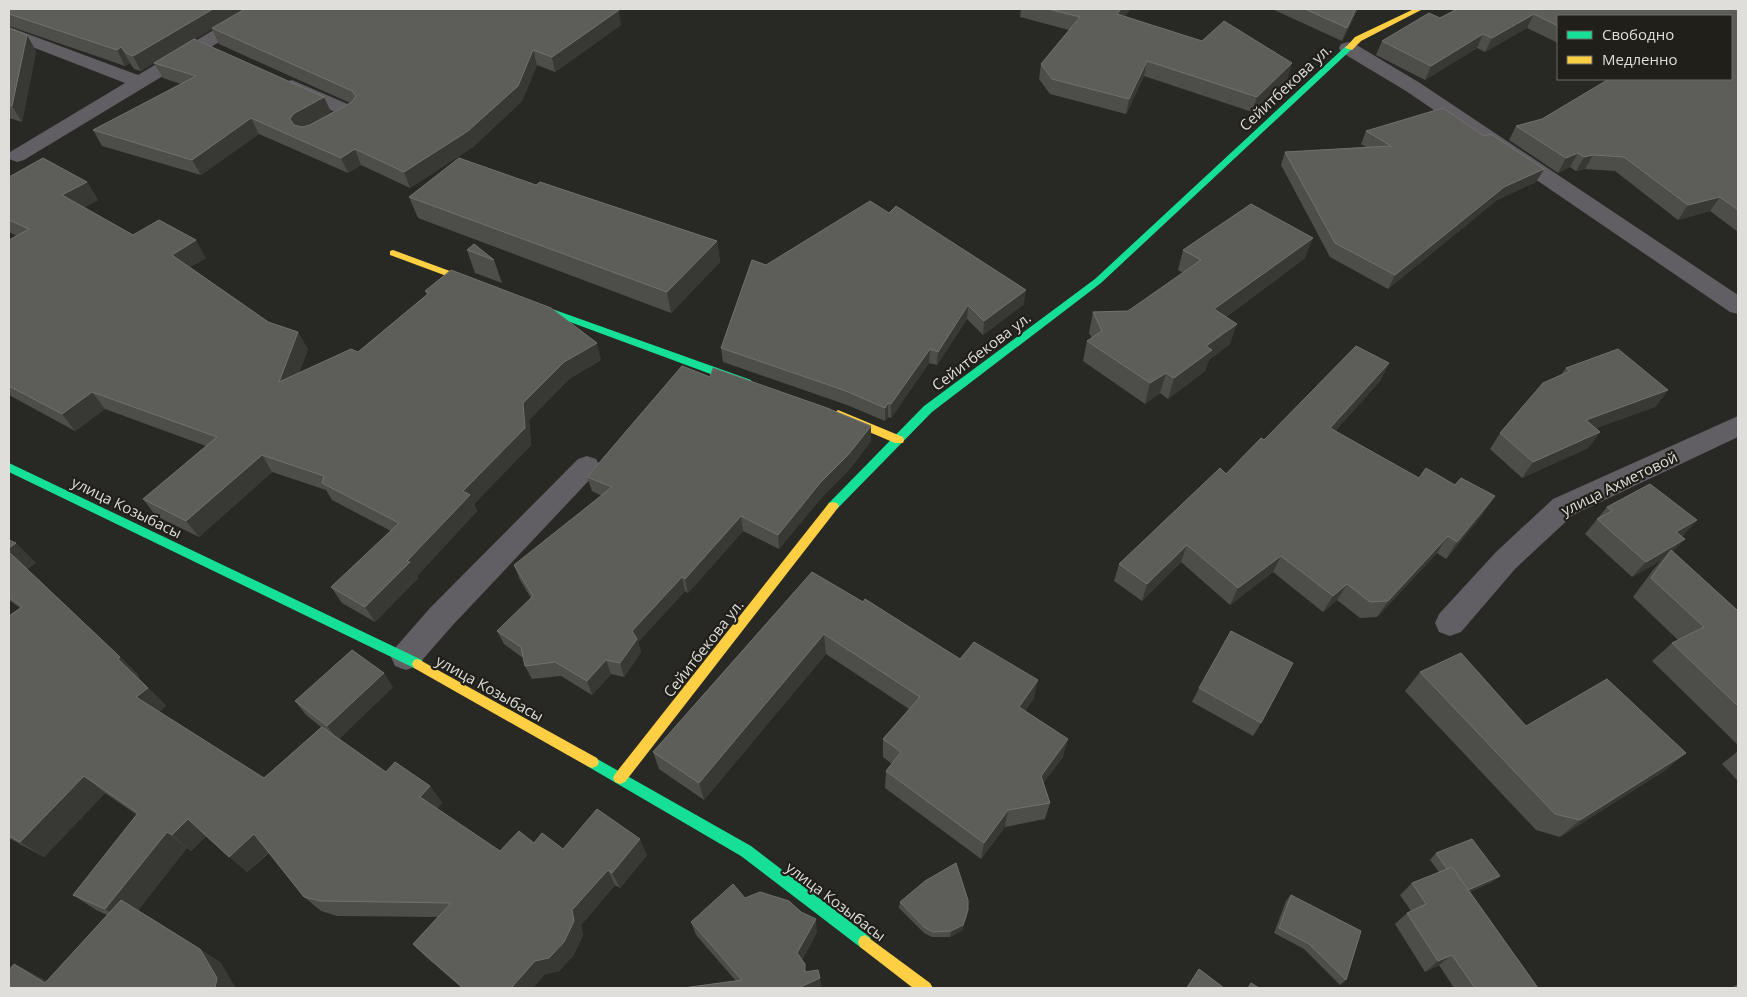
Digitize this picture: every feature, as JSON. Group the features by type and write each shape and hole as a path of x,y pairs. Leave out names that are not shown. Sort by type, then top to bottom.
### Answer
{"street":[{"path":"17,156 140,82 210,49 261,9"},
{"name":"Сейитбекова ул.","path":"620,778 832,507 928,409 1098,281 1358,39 1419,9"},
{"path":"9,32 140,82"},
{"path":"1348,48 1413,87 1738,306"},
{"path":"271,76 350,112 309,135"},
{"path":"393,253 494,291"},
{"path":"512,298 762,388"},
{"path":"828,411 898,440"},
{"name":"улица Ахметовой","path":"1450,623 1506,560 1563,507 1738,426"},
{"path":"406,657 441,617 587,466"},
{"name":"улица Козыбасы","path":"9,467 406,657 620,778 746,851 925,988"}],"building":[{"path":"9,9 213,9 133,56 126,53 121,47 117,50 9,14"},
{"path":"245,9 619,10 552,57 533,50 518,86 468,131 404,172 355,149 341,158 251,118 192,160 93,130 196,76 154,63 194,39 324,97 293,114 290,119 294,125 302,127 310,125 352,102 356,96 352,91 212,28"},
{"path":"1048,9 1121,9 1117,14 1202,41 1224,21 1292,63 1257,97 1147,61 1129,99 1052,79 1041,64 1080,17"},
{"path":"1305,9 1356,9 1347,28"},
{"path":"1457,9 1738,9 1738,210 1720,197 1688,205 1624,157 1593,155 1584,157 1578,153 1566,158 1516,126 1542,119 1607,80 1732,80 1732,15 1557,15 1557,26 1534,14 1492,38 1483,34 1431,66 1382,41 1429,13 1440,18"},
{"path":"9,28 27,35 12,106 9,105"},
{"path":"1443,108 1484,136 1491,134 1544,169 1504,187 1395,275 1335,243 1285,152 1391,146 1366,131"},
{"path":"43,158 87,182 62,195 133,235 159,220 196,240 172,255 268,322 298,332 279,382 351,349 358,352 429,293 425,291 451,270 551,308 597,343 564,362 523,403 525,428 463,491 470,495 407,561 410,562 365,607 331,587 399,523 322,483 324,476 262,455 186,521 143,499 217,437 92,392 62,414 9,386 9,240 29,229 9,220 9,177"},
{"path":"459,158 536,185 540,182 717,241 667,292 409,197"},
{"path":"870,201 889,213 896,206 1026,290 984,321 968,305 938,352 930,349 891,404 888,403 885,408 846,391 721,348 752,260 766,265"},
{"path":"1251,204 1313,238 1214,309 1237,324 1206,346 1212,350 1174,378 1166,373 1150,383 1087,341 1102,331 1093,312 1128,311 1201,260 1183,250"},
{"path":"474,244 494,260 467,250"},
{"path":"1356,346 1389,363 1330,428 1419,478 1426,468 1455,485 1461,478 1495,496 1457,542 1448,536 1388,601 1370,602 1347,584 1333,596 1281,556 1238,588 1187,545 1147,584 1119,564 1220,468 1226,474 1261,438 1264,440"},
{"path":"1618,349 1668,390 1586,420 1600,432 1533,462 1500,433 1543,383 1570,371 1566,368"},
{"path":"682,366 710,377 713,368 827,408 871,426 848,455 820,483 778,535 741,516 685,579 682,577 632,631 637,639 620,663 606,660 587,681 555,662 525,666 521,647 497,631 533,596 514,565 612,487 587,477"},
{"path":"1650,484 1697,520 1676,532 1685,539 1646,562 1597,519 1612,511 1607,507"},
{"path":"9,540 16,543 9,548"},
{"path":"1671,550 1738,609 1738,706 1672,643 1704,627 1651,578"},
{"path":"9,552 120,657 118,659 148,688 136,697 264,778 322,727 386,772 395,762 430,786 420,797 500,851 519,831 534,843 542,833 563,849 597,809 640,839 612,873 608,870 572,910 574,921 564,942 549,958 535,961 511,988 463,988 413,944 451,903 321,901 304,897 254,834 229,857 188,819 172,835 167,832 105,909 73,895 138,813 84,776 20,842 9,836 9,616 22,607 9,597"},
{"path":"812,572 863,602 865,599 960,659 974,642 1038,680 1019,707 1068,739 1041,776 1050,803 1008,810 984,843 886,771 901,752 883,739 920,697 824,634 699,783 653,752"},
{"path":"1231,631 1293,663 1261,723 1199,688"},
{"path":"352,650 384,673 327,726 295,701"},
{"path":"1461,653 1526,726 1607,679 1686,753 1580,820 1555,814 1420,672"},
{"path":"1472,839 1500,876 1468,890 1452,867 1447,869 1436,853"},
{"path":"956,863 968,900 968,910 963,925 951,931 933,932 924,927 900,902 925,881"},
{"path":"1452,867 1538,988 1475,988 1452,955 1438,961 1407,913 1426,904 1412,883"},
{"path":"733,884 745,898 760,892 789,901 801,912 816,919 797,953 805,964 805,972 818,970 820,978 798,988 683,988 742,980 691,922"},
{"path":"1291,895 1361,931 1346,980 1309,944 1279,928"},
{"path":"121,900 200,949 217,978 215,988 9,988 9,970 14,964 45,983"},
{"path":"1199,969 1224,988 1187,988"},
{"path":"1251,983 1259,988 1248,988"}],"traffic: fast":[{"path":"833,506 928,409 1098,281 1349,48"},
{"path":"527,303 747,383"},
{"path":"9,467 418,664"},
{"path":"592,762 746,851 865,942"}],"traffic: slow":[{"path":"1349,48 1358,39 1419,9"},
{"path":"393,253 482,286"},
{"path":"838,414 899,440"},
{"path":"620,778 833,506"},
{"path":"418,664 592,762"},
{"path":"865,942 925,988"}]}
